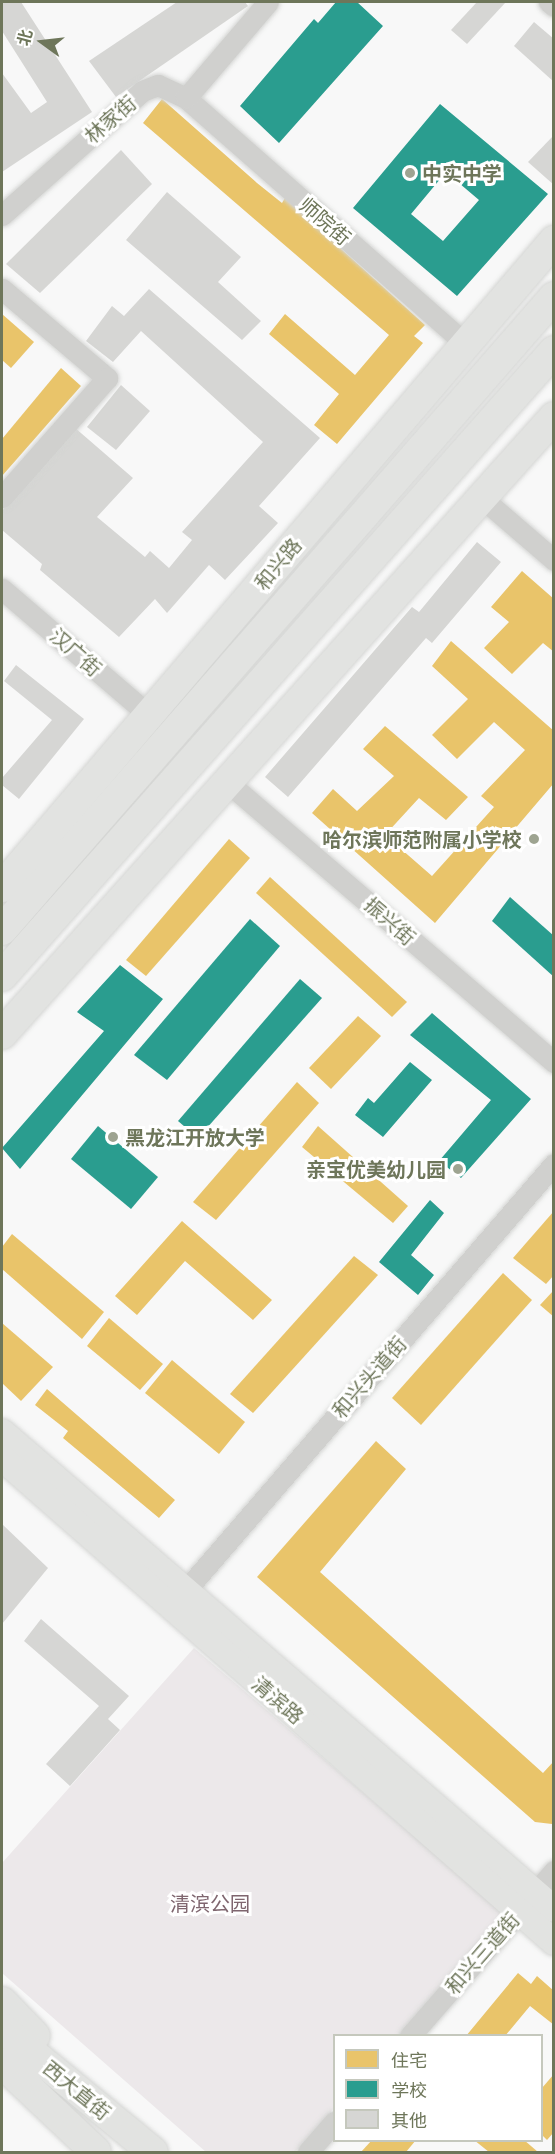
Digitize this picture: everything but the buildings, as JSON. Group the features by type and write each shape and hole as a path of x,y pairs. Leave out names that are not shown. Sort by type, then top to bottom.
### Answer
{"highway":[{"name":"和兴路","path":"2,887 554,241"},
{"name":"和兴路","path":"8,922 554,297"},
{"path":"2,976 554,351"},
{"path":"2,1034 554,417"},
{"path":"8,922 97,777"},
{"path":"38,993 152,807"},
{"path":"2,2002 142,2144"},
{"name":"西大直街","path":"2,2028 142,2144"},
{"name":"西大直街","path":"2,2063 95,2152"},
{"path":"2,2078 95,2152"}],"main road":[{"name":"清滨路","path":"2,1432 185,1591 535,1904 554,1942"},
{"name":"清滨路","path":"2,1459 535,1904"}],"street":[{"path":"186,98 268,2"},
{"path":"549,2 554,6"},
{"name":"林家街","path":"2,215 142,91 158,86 186,98"},
{"name":"师院街","path":"186,98 465,343"},
{"path":"2,289 107,378 2,497"},
{"path":"483,499 554,560"},
{"name":"汉广街","path":"2,589 150,716"},
{"name":"振兴街","path":"226,781 554,1062"},
{"name":"和兴头道街","path":"185,1591 554,1164"},
{"name":"和兴三道街","path":"412,2034 535,1904 554,1871"},
{"path":"308,2152 333,2123"}],"green space":[{"name":"清滨公园","path":"194,1648 507,1916 401,2034 333,2034 333,2109 295,2152 206,2152 2,1973 2,1863"}],"place":[{"name":"中实中学","path":"410,173"},
{"name":"哈尔滨师范附属小学校","path":"534,839"},
{"name":"黑龙江开放大学","path":"113,1137"},
{"name":"亲宝优美幼儿园","path":"458,1169"}]}
